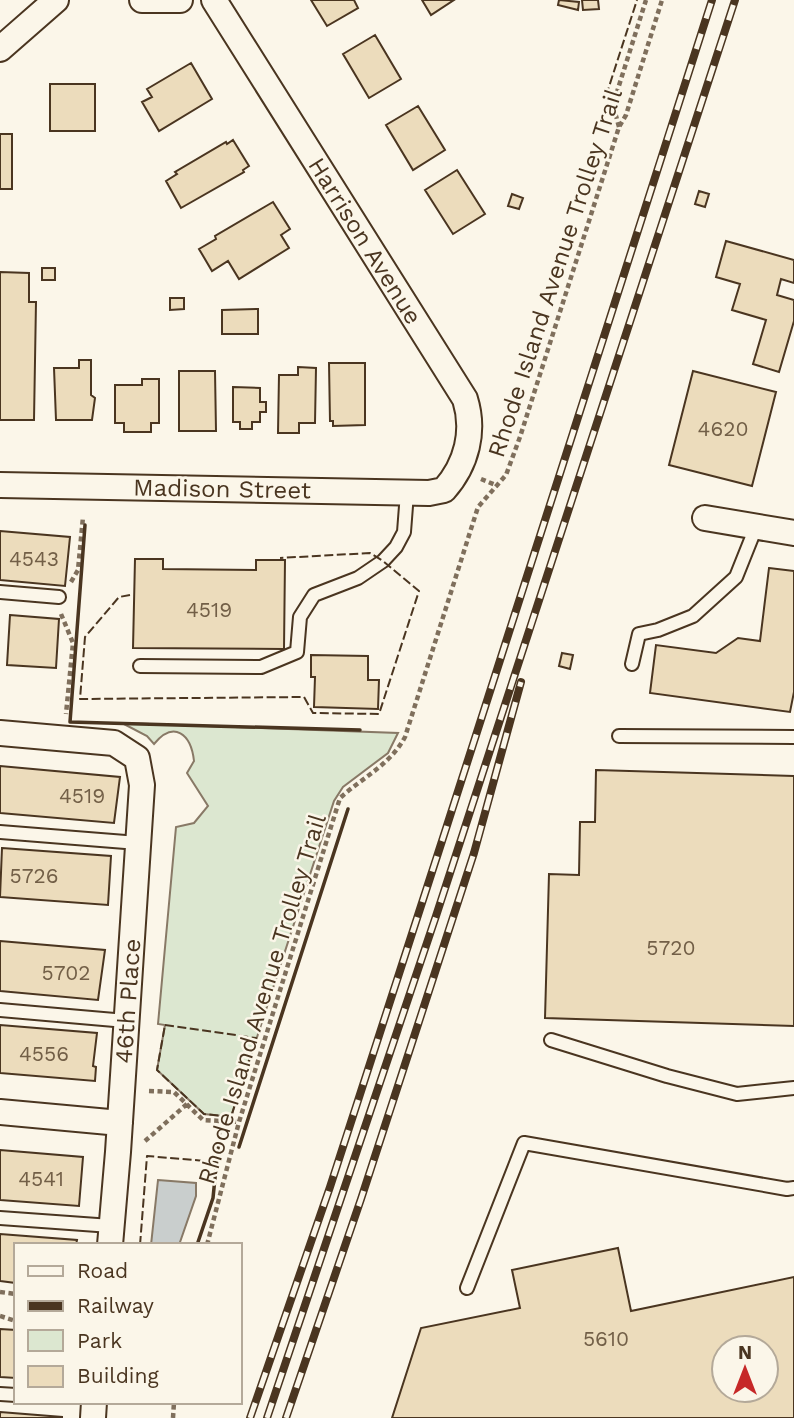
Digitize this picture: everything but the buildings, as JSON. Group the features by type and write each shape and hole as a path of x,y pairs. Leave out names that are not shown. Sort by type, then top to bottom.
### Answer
{"street":[{"path":"0,49 56,0"},
{"path":"142,0 180,0"},
{"name":"Harrison Avenue","path":"214,0 465,399 468,411 468,445 459,469 444,490"},
{"name":"Madison Street","path":"0,485 407,493 444,490"},
{"path":"705,518 794,533"},
{"name":"46th Place","path":"0,733 114,743 136,758 142,785 111,1236"},
{"path":"0,1112 120,1123"}],"lane":[{"path":"140,666 261,667 297,652 300,617 314,595 358,578 383,561 396,547 404,532 407,493"},
{"path":"632,664 639,634 658,630 693,616 736,577 756,527"},
{"path":"0,592 59,597"},
{"path":"619,736 794,737"},
{"path":"0,832 138,843"},
{"path":"0,1010 126,1021"},
{"path":"551,1040 667,1076 737,1094 794,1088"},
{"path":"467,1288 524,1143 787,1189 794,1188"},
{"path":"0,1217 111,1236"}],"path":[{"path":"619,127 615,111 616,95 646,0"},
{"name":"Rhode Island Avenue Trolley Trail","path":"208,1243 239,1122 340,798 357,782 380,768 398,750 405,737 471,526 483,499 506,475 520,437 662,0"},
{"path":"474,475 498,486"},
{"path":"66,719 73,643 68,626 62,618 59,597 78,570 83,517"},
{"path":"149,1091 174,1092 203,1120 239,1122"},
{"path":"145,1141 187,1104"},
{"path":"0,1318 13,1321"}],"green space":[{"path":"122,723 398,733 388,753 343,787 334,801 231,1117 204,1114 157,1070 165,1025 158,1024 176,827 194,823 208,806 187,773 194,761 185,737 180,733 168,733 154,744 147,736"}],"shaded area":[{"path":"158,1180 196,1183 196,1196 180,1243 151,1243"}],"railway":[{"path":"250,1418 330,1187 712,0"},
{"path":"267,1418 436,916 735,0"},
{"path":"286,1418 474,853 521,682"}],"fence":[{"path":"606,96 637,0"},
{"path":"130,595 119,597 85,637 80,699 304,697 313,713 379,714 419,591 370,553 280,558"},
{"path":"165,1025 256,1038 231,1117 204,1114 157,1070 165,1025"},
{"path":"140,1243 147,1156 217,1162"}],"wall":[{"path":"85,525 70,722 360,730"},
{"path":"239,1147 348,809"},
{"path":"198,1243 213,1198 220,1128"}]}
